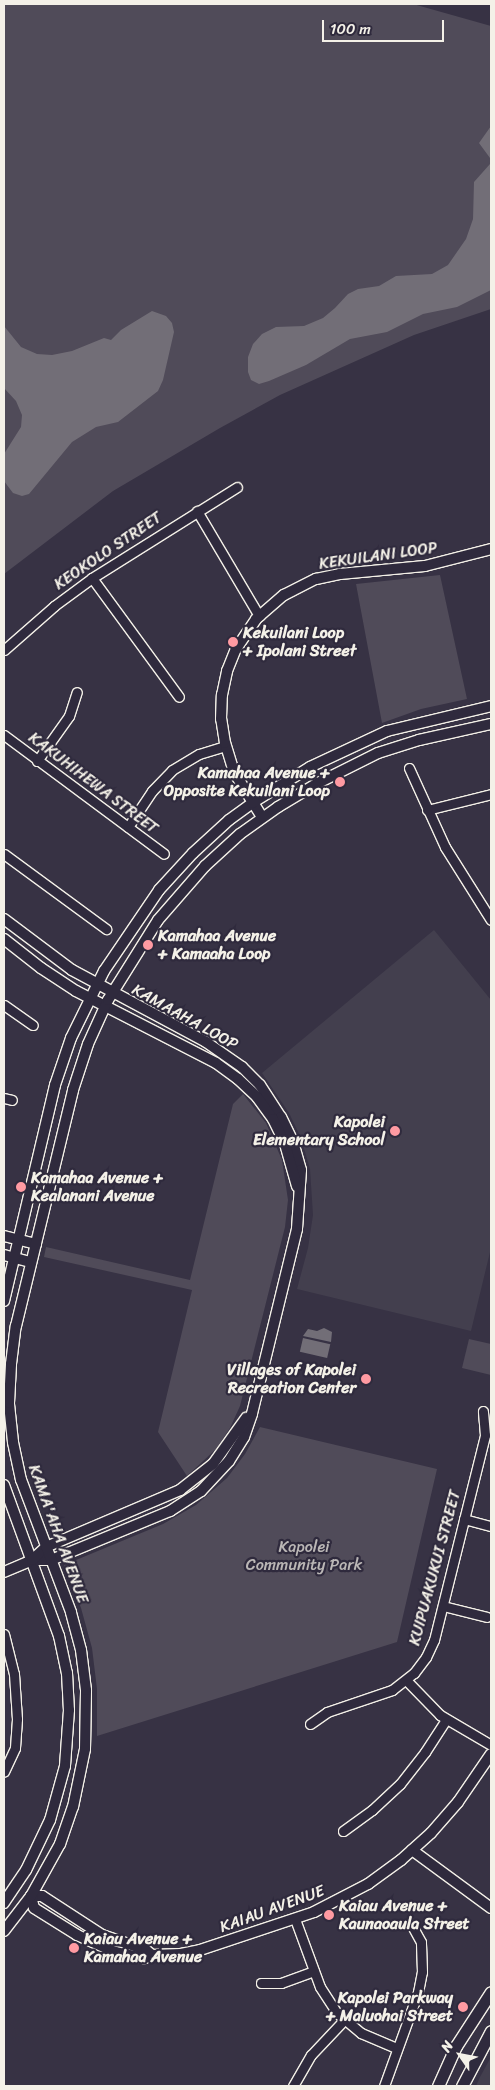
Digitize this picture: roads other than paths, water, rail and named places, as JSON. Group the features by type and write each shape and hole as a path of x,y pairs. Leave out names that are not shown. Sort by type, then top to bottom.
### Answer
{"main road":[{"path":"438,2086 465,2030 491,1992"},
{"path":"462,2086 491,2031"}],"street":[{"name":"KEOKOLO STREET","path":"4,650 54,606 92,578 237,487"},
{"path":"197,511 259,616"},
{"name":"KEKUILANI LOOP","path":"262,817 236,777 225,746 221,707 227,671 242,638 259,616 284,595 316,579 340,574 425,566 491,549"},
{"path":"92,578 179,697"},
{"path":"38,760 69,716 77,692"},
{"path":"4,1301 9,1257 18,1240 55,1085 71,1038 96,985 130,930 159,890 210,836 252,802 310,767 371,737 415,722 491,706"},
{"name":"KAMA'AHA AVENUE","path":"4,1931 31,1896 51,1862 70,1816 82,1769 87,1730 86,1690 81,1650 71,1612 21,1480 13,1442 9,1403 13,1345 31,1262 73,1090 88,1044 112,994 145,939 173,902 222,850 262,817 318,783 378,754 419,740 491,724"},
{"name":"KAKUHIHEWA STREET","path":"4,735 164,854"},
{"path":"128,827 152,791 172,770 194,756 225,746"},
{"path":"409,768 427,810 458,870 488,909 491,920"},
{"path":"427,810 491,794"},
{"path":"4,854 106,929"},
{"name":"KAMAAHA LOOP","path":"4,919 50,956 96,985 222,1052 242,1067 260,1085 278,1111 293,1142 301,1170 296,1236 253,1408 244,1437 229,1461 210,1483 191,1498 160,1516 51,1560 32,1560"},
{"name":"KAMAAHA LOOP","path":"4,939 52,976 90,998 216,1063 248,1087 265,1107 280,1131 290,1158 300,1200"},
{"path":"4,1005 33,1025"},
{"path":"4,1236 36,1244"},
{"path":"9,1257 31,1262"},
{"name":"KAMAAHA LOOP","path":"32,1560 46,1547 168,1496 192,1482 222,1454 253,1408"},
{"name":"KUIPUAKUKUI STREET","path":"310,1724 327,1712 385,1693 406,1680 421,1665 431,1649 464,1519 488,1440 483,1411"},
{"name":"KAMA'AHA AVENUE","path":"4,1485 54,1617 64,1654 69,1692 69,1729 65,1766 56,1802 35,1854 4,1903"},
{"path":"464,1519 491,1526"},
{"path":"4,1572 32,1560"},
{"path":"443,1606 487,1616"},
{"path":"4,1634 13,1669 17,1704 13,1754 4,1772"},
{"path":"4,1673 13,1669"},
{"path":"406,1680 431,1708 446,1720 491,1745"},
{"path":"343,1832 372,1810 400,1784 425,1752 446,1720"},
{"name":"KAIAU AVENUE","path":"16,1886 31,1896 42,1896 102,1935 146,1950 152,1955 176,1955 200,1950 314,1912 351,1894 385,1872 412,1850 458,1802 491,1754"},
{"path":"412,1850 491,1908"},
{"path":"295,1919 325,1996 344,2020 370,2038 397,2048"},
{"path":"384,2086 422,1972 421,1942 411,1924"},
{"path":"261,1983 281,1983 314,1971"},
{"path":"292,2086 311,2055 344,2020"}],"place":[{"name":"Kekuilani Loop + Ipolani Street","path":"233,642"},
{"name":"Kamahaa Avenue + Opposite Kekuilani Loop","path":"340,782"},
{"name":"Kamahaa Avenue + Kamaaha Loop","path":"148,945"},
{"name":"Kapolei Elementary School","path":"395,1131"},
{"name":"Kamahaa Avenue + Kealanani Avenue","path":"21,1187"},
{"name":"Villages of Kapolei Recreation Center","path":"366,1379"},
{"name":"Kaiau Avenue + Kaunaoaula Street","path":"329,1915"},
{"name":"Kaiau Avenue + Kamahaa Avenue","path":"74,1948"},
{"name":"Kapolei Parkway + Maluohai Street","path":"463,2007"}],"park label":[{"name":"Kapolei Community Park","path":"304,1556"}]}
